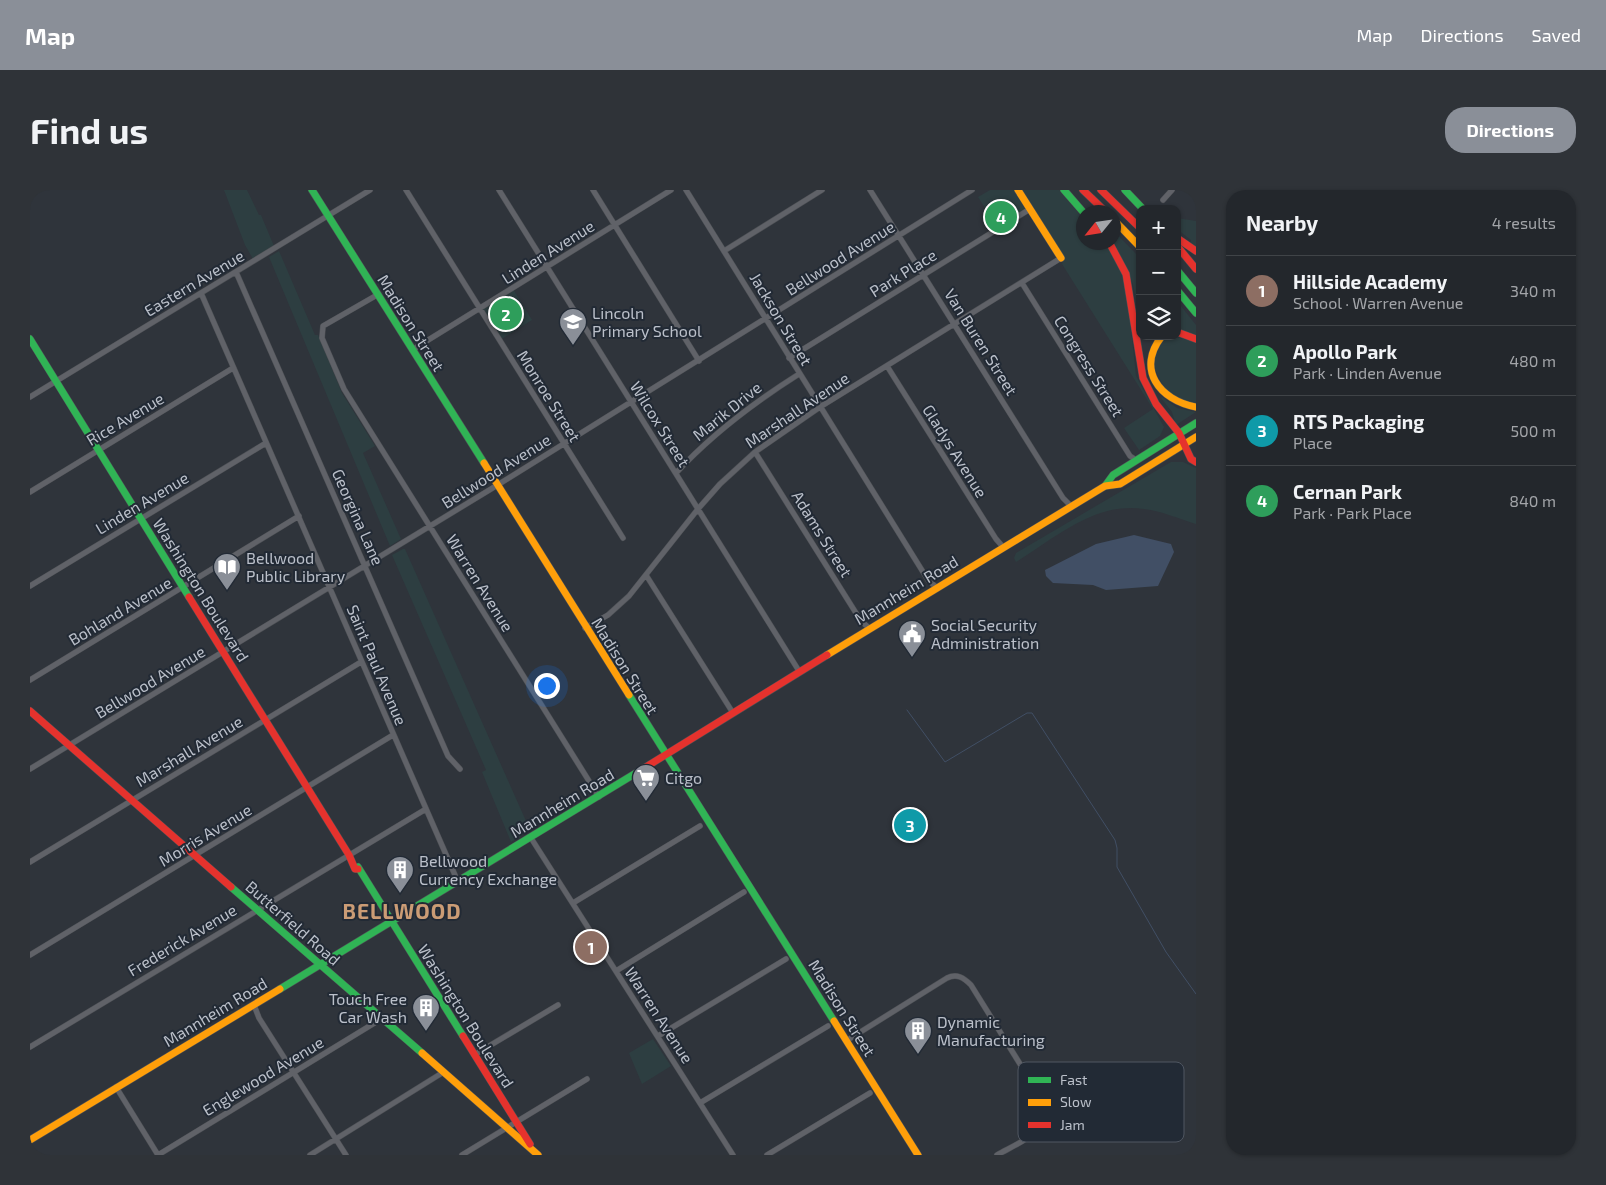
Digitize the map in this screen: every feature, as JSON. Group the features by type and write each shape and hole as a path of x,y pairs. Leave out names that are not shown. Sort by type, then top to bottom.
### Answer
{"main road":[{"name":"Madison Street","path":"312,190 665,756 918,1155"},
{"path":"1018,190 1061,258"},
{"path":"1064,190 1077,205"},
{"path":"1083,190 1099,205"},
{"path":"1101,190 1136,224"},
{"path":"1125,190 1139,205"},
{"path":"1121,227 1136,243"},
{"path":"1181,241 1196,251"},
{"path":"1114,250 1122,262 1128,278 1143,377 1173,428 1179,433 1191,459 1196,462"},
{"path":"1180,250 1196,269"},
{"path":"1181,275 1196,293"},
{"path":"1181,295 1196,313"},
{"path":"1181,333 1196,339"},
{"name":"Washington Boulevard","path":"30,339 307,788 352,856 358,869 536,1153"},
{"path":"1159,340 1152,352 1151,361 1155,380 1167,397 1176,403 1196,407"},
{"name":"Mannheim Road","path":"1105,486 1112,475 1196,423"},
{"name":"Mannheim Road","path":"30,1140 599,797 936,587 1105,486 1120,484 1196,437"},
{"name":"Butterfield Road","path":"30,711 442,1073 536,1153"}],"street":[{"name":"Eastern Avenue","path":"30,397 370,190"},
{"name":"Monroe Street","path":"406,190 623,538"},
{"name":"Wilcox Street","path":"499,190 799,671"},
{"path":"593,190 699,361"},
{"name":"Linden Avenue","path":"412,350 671,190"},
{"name":"Jackson Street","path":"686,190 928,580 936,587"},
{"path":"724,251 822,190"},
{"name":"Van Buren Street","path":"870,190 1063,498 1072,507"},
{"name":"Bellwood Avenue","path":"30,769 496,486 972,190"},
{"path":"1164,200 1172,190"},
{"name":"Park Place","path":"789,358 1030,209"},
{"name":"Marshall Avenue","path":"585,628 618,607 646,576 720,484 755,452 820,407 1061,258"},
{"name":"Georgina Lane","path":"236,272 448,756 460,769"},
{"name":"Congress Street","path":"1022,283 1130,456 1136,460"},
{"name":"Saint Paul Avenue","path":"201,294 458,882"},
{"name":"Warren Avenue","path":"377,294 324,326 322,338 344,389 599,797"},
{"name":"Gladys Avenue","path":"888,366 996,539 1004,548"},
{"name":"Rice Avenue","path":"30,492 233,368"},
{"name":"Marik Drive","path":"676,474 707,442 736,417 800,374"},
{"name":"Linden Avenue","path":"30,586 266,443"},
{"name":"Adams Street","path":"755,452 861,621 869,628"},
{"name":"Bohland Avenue","path":"30,680 299,516"},
{"path":"646,576 733,713"},
{"name":"Marshall Avenue","path":"30,862 361,662"},
{"name":"Morris Avenue","path":"30,955 393,735"},
{"name":"Frederick Avenue","path":"30,1047 426,809"},
{"path":"573,904 700,826"},
{"name":"Warren Avenue","path":"531,838 733,1155"},
{"path":"616,971 744,892"},
{"path":"658,1036 786,959"},
{"path":"846,1041 947,978 959,976 971,986 1019,1062"},
{"path":"474,1055 558,1004"},
{"path":"254,1005 259,1018 346,1155"},
{"name":"Englewood Avenue","path":"158,1155 381,1019"},
{"path":"700,1104 828,1026"},
{"path":"310,1155 442,1073"},
{"path":"462,1155 586,1079"},
{"path":"116,1087 158,1155"},
{"path":"768,1155 870,1093"},
{"path":"997,1155 1019,1142"}],"shaded area":[{"path":"224,190 247,190 259,215 261,215 274,246 253,259 245,245"},
{"path":"990,190 1016,190 1027,208 997,227 978,197"},
{"path":"1022,190 1059,190 1076,210 1076,250 1110,250 1120,266 1128,300 1136,376 1164,427 1160,436 1139,450 1124,428 1153,409 1062,264 1064,258"},
{"path":"1181,219 1196,221 1196,247 1190,244 1191,240 1181,232"},
{"path":"1121,238 1136,254 1136,299 1133,284 1118,250 1121,250"},
{"path":"279,251 315,335 318,335 342,393 375,446 363,453 401,539 390,546 269,257"},
{"path":"513,289 532,320 500,340 481,309"},
{"path":"1181,306 1196,325 1196,335 1181,330"},
{"path":"1181,338 1196,342 1196,406 1184,403 1173,396 1157,374 1154,362 1155,351 1165,340 1181,340"},
{"path":"1162,397 1177,408 1196,412 1176,425 1172,412"},
{"path":"1171,462 1183,462 1196,468 1196,524 1151,510 1126,508 1109,511 1077,524 1016,562 1014,558 1016,553"},
{"path":"405,549 530,830 511,842 482,772 486,770 392,555"},
{"path":"653,1039 671,1066 642,1084 629,1053"}],"water":[{"path":"1134,535 1171,544 1174,552 1158,586 1106,590 1093,585 1053,583 1046,576 1045,570 1096,544"}],"waterway":[{"path":"907,710 945,762 1027,713 1032,713 1115,840 1117,867 1166,952 1196,994"}],"traffic: fast":[{"path":"312,190 484,463"},
{"path":"1064,190 1077,205"},
{"path":"1125,190 1139,205"},
{"path":"1181,275 1196,293"},
{"path":"1181,295 1196,313"},
{"path":"30,339 189,597"},
{"path":"1105,486 1113,475 1196,423"},
{"path":"629,695 834,1021"},
{"path":"280,989 641,770"},
{"path":"358,867 463,1036"},
{"path":"231,887 422,1053"}],"traffic: slow":[{"path":"1018,190 1061,258"},
{"path":"1121,227 1136,243"},
{"path":"1159,340 1154,348 1151,360 1155,381 1171,398 1196,407"},
{"path":"827,655 1105,486 1120,484 1196,437"},
{"path":"484,463 629,695"},
{"path":"30,1140 280,989"},
{"path":"834,1021 918,1155"},
{"path":"422,1053 538,1155"}],"traffic: jam":[{"path":"1083,190 1099,205"},
{"path":"1101,190 1136,224"},
{"path":"1181,241 1196,251"},
{"path":"1113,250 1126,274 1143,378 1156,404 1179,433"},
{"path":"1180,250 1196,269"},
{"path":"1181,333 1196,339"},
{"path":"1179,433 1191,459 1196,462"},
{"path":"189,597 349,855 355,869 358,869"},
{"path":"641,770 827,655"},
{"path":"30,711 231,887"},
{"path":"463,1036 530,1144"}],"place":[{"name":"Cernan Park","path":"1001,217"},
{"name":"Apollo Park","path":"506,314"},
{"name":"Lincoln Primary School","path":"573,346"},
{"name":"Bellwood Public Library","path":"227,591"},
{"name":"Social Security Administration","path":"912,658"},
{"name":"Citgo","path":"646,802"},
{"name":"RTS Packaging","path":"910,825"},
{"name":"Bellwood Currency Exchange","path":"400,894"},
{"name":"Hillside Academy","path":"591,947"},
{"name":"Touch Free Car Wash","path":"426,1032"},
{"name":"Dynamic Manufacturing","path":"918,1055"}],"district":[{"name":"BELLWOOD","path":"402,912"}]}
